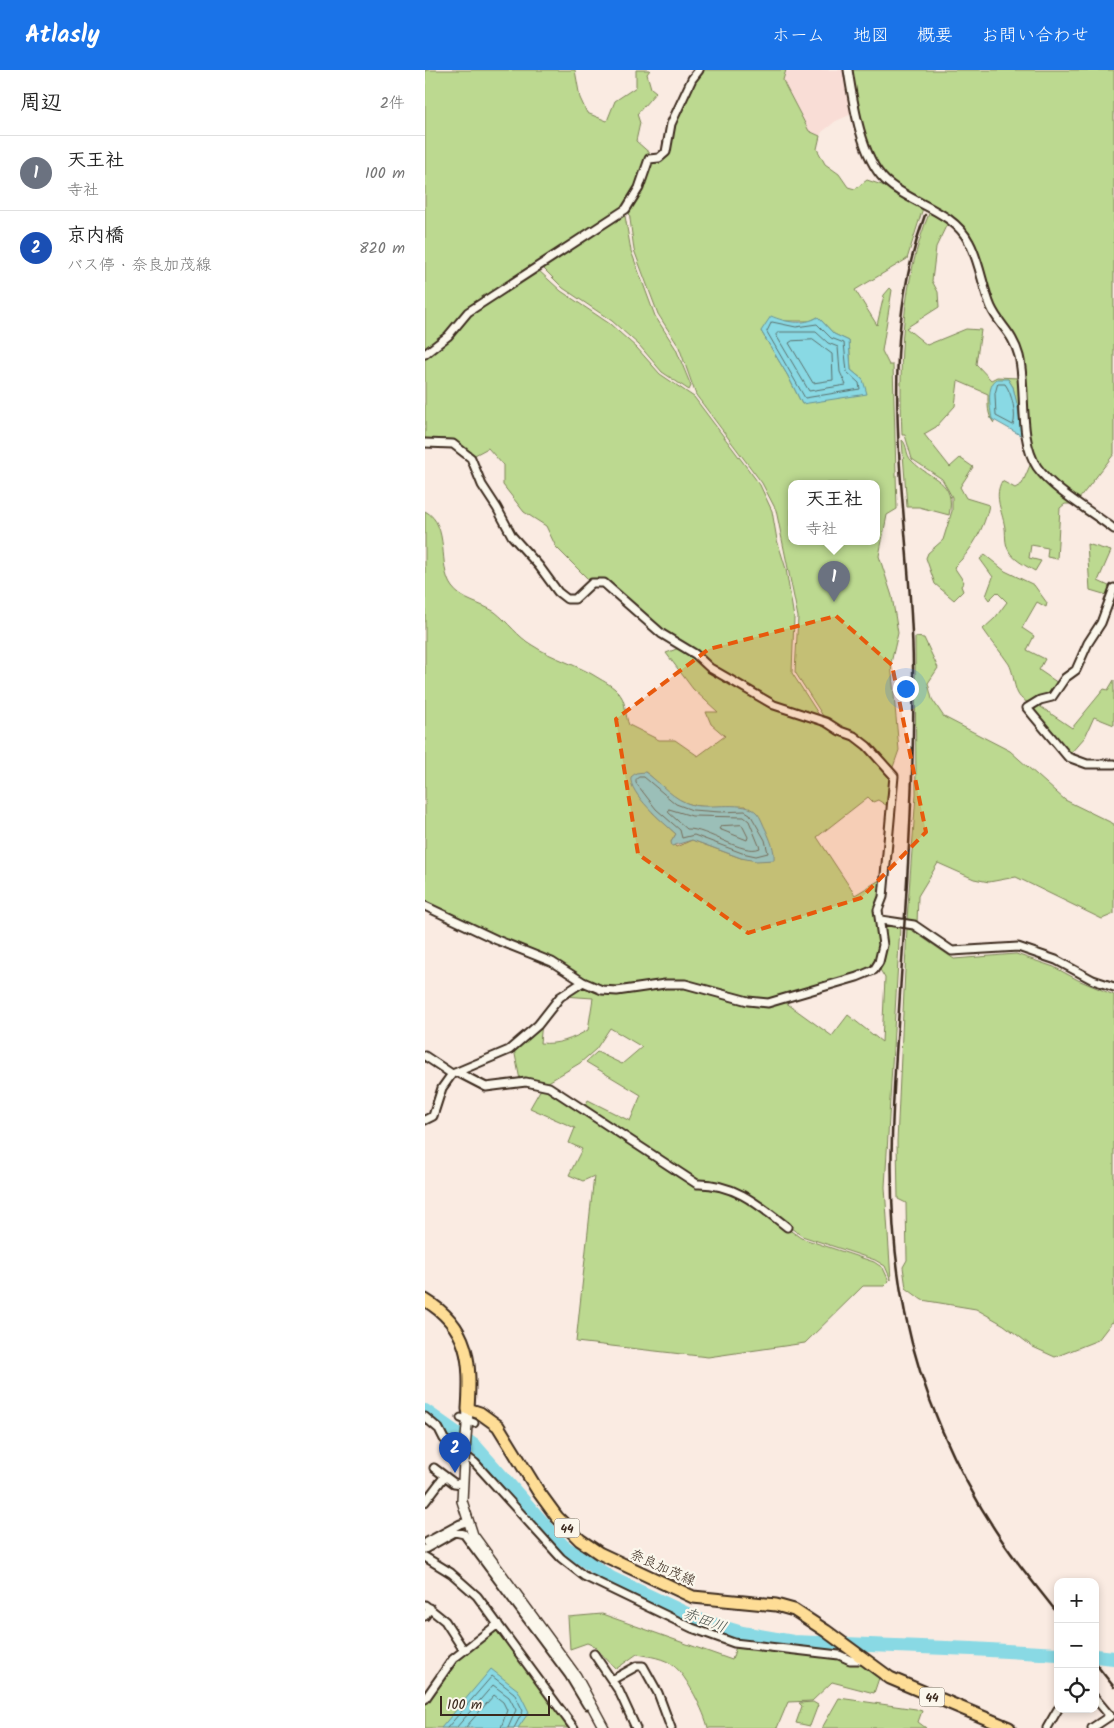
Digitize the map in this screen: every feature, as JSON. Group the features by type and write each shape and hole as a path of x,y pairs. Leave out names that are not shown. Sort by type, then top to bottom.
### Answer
{"main road":[{"path":"425,1300 449,1319 465,1344 470,1369 467,1419"},
{"name":"奈良加茂線","path":"467,1419 480,1413 498,1426 538,1491 557,1517 580,1540 599,1554 680,1593 724,1602 783,1606 801,1614 862,1659 899,1682 1009,1728"}],"street":[{"path":"425,354 448,336 468,312 626,209 639,188 649,159 659,158 666,152 671,124 692,79 699,70"},
{"path":"848,70 868,153 880,175 894,188 956,224 970,244 990,305 1011,336 1019,356 1027,442 1034,461 1053,484 1114,529"},
{"path":"425,443 453,444 471,458 482,485 512,536 539,566 553,587 567,599 578,597 591,583 604,583 662,634 695,654 710,668 774,704 826,722 854,736 883,762 894,776 883,897 878,910 881,920 882,952 874,970 857,978 781,1001 756,1003 685,984 665,984 613,991 603,990 583,982 552,962 497,940 425,906"},
{"path":"1114,588 1101,622 1084,650 1077,670 1065,678 1051,697 1040,700 1027,708 1068,757 1087,764 1114,764"},
{"path":"881,920 914,925 952,951 1019,947 1056,960 1093,980 1114,987"},
{"path":"425,1120 433,1116 442,1088 454,1073 509,1050 538,1025 560,996 583,982"},
{"path":"425,1056 454,1073 486,1087 526,1082 549,1087 697,1184 714,1184 735,1190 787,1227"},
{"path":"425,1417 439,1429 444,1439 475,1463 561,1558 584,1576 692,1628 734,1642 839,1655 849,1660 862,1659"},
{"path":"467,1419 462,1484 462,1500 467,1522 479,1547 576,1676 604,1728"},
{"path":"434,1468 454,1483 462,1484"},
{"path":"425,1502 444,1477"},
{"path":"425,1544 442,1533 467,1522"},
{"path":"425,1549 455,1532 464,1534 569,1675 599,1728"},
{"path":"425,1557 465,1584 498,1624 574,1728"},
{"path":"425,1616 428,1606 445,1621 463,1649"},
{"path":"425,1699 447,1665 463,1649 498,1624"},
{"path":"594,1654 625,1702 635,1728"},
{"path":"612,1680 637,1666 643,1666 658,1693 671,1728"},
{"path":"1091,1728 1110,1716 1099,1703"},
{"path":"1047,1728 1056,1713"}],"highlighted area":[{"path":"836,616 892,665 926,832 861,898 748,933 638,854 616,719 709,649"}],"shaded area":[{"path":"786,70 846,70 854,113 836,121 822,132 820,136 809,131 783,81"}],"green space":[{"path":"425,70 575,70 580,98 587,113 607,121 615,101 636,87 636,70 650,70 647,74 651,88 656,92 637,114 640,123 636,141 653,156 622,209 467,310 446,334 425,351"},
{"path":"702,70 786,70 783,80 809,131 820,136 817,149 825,164 839,174 848,187 855,189 867,180 888,187 923,208 907,259 855,290 877,325 884,295 890,288 892,290 882,351 889,365 893,365 897,509 887,515 879,556 892,596 898,633 891,663 899,750 892,770 842,729 825,719 795,672 798,617 776,510 762,483 696,395 679,347 658,314 634,250 629,211 643,186 650,165 667,156 679,111 689,89","holes":["818,317 834,334 849,341 851,370 863,380 802,404 788,376 761,331 782,321 810,321"]},
{"path":"852,70 1114,70 1114,454 1079,499 1057,484 1046,473 1037,461 1031,447 1026,416 1024,368 1021,353 1016,339 992,304 973,242 955,220 903,190 891,182 881,171 874,160 864,135"},
{"path":"930,211 948,222 936,247 932,281 938,292 939,307 906,328 927,345 966,329 981,330 976,364 991,380 997,377 1018,378 1023,438 1013,387 1008,379 992,419 994,423 992,420 989,413 988,394 958,381 955,406 936,427 924,434 950,467 960,458 973,467 960,487 966,498 989,505 976,539 954,567 964,582 961,586 963,591 954,600 935,584 926,558 928,553 943,540 952,511 952,497 942,479 912,459 905,435 902,435 901,378 904,321 913,265"},
{"path":"622,214 625,216 631,251 655,316 676,349 691,386 689,390 662,372 639,345 612,321 563,288 544,269 545,265"},
{"path":"537,269 561,291 610,324 637,348 660,374 694,397 760,485 772,511 777,540 786,569 794,618 792,673 821,718 775,703 718,671 674,640 609,583 590,581 556,547 546,526 524,512 503,485 503,465 488,448 473,456 461,446 451,442 425,441 425,358 469,314"},
{"path":"902,440 912,461 946,488 950,503 949,515 919,507 907,507"},
{"path":"1031,463 1035,470 1075,504 1065,504 1060,508 1057,559 1047,557 1048,548 1031,545 1029,558 1041,561 1035,571 1021,563 1008,549 998,497 1002,481 1015,488 1022,484"},
{"path":"425,511 433,517 438,526 445,569 448,579 456,592 466,599 495,612 532,645 592,674 611,686 623,699 629,725 659,740 675,740 698,756 725,736 711,724 706,712 718,712 693,689 666,653 679,648 751,693 823,723 859,742 892,777 889,807 878,800 873,802 868,797 817,837 855,895 883,878 882,932 875,961 856,974 801,993 758,1001 678,981 613,990 602,989 569,970 425,903","holes":["645,772 674,797 687,803 712,807 746,806 770,860 741,858 692,840 676,847 671,842 676,834 652,812"]},
{"path":"1087,544 1111,551 1098,581 1111,587 1107,595 1090,590"},
{"path":"985,555 1005,571 1034,585 1047,603 1046,607 1037,602 1022,628 1034,636 1027,650 1045,659 1039,670 1058,683 1048,695 1027,702 1022,699 1017,691 1009,664 983,629 995,618 1007,602 997,592 989,600 986,596 993,577 980,559"},
{"path":"915,637 924,638 938,668 928,683 932,699 944,717 1010,751 1065,800 1114,824 1114,914 1102,919 1016,877 989,882 974,879 938,863 918,896 917,924 907,920 916,794"},
{"path":"1114,680 1114,725 1094,717 1085,737 1069,755 1035,714 1034,708 1038,705 1072,728 1104,689 1108,690"},
{"path":"886,924 900,926 885,1187 891,1280 885,1266 875,1260 802,1236 748,1197 699,1183 585,1106 588,1100 630,1121 641,1095 586,1062 597,1052 622,1064 642,1047 610,1028 596,1049 580,1063 545,1084 520,1080 514,1049 542,1022 540,1043 565,1041 588,1030 593,998 563,996 582,985 613,994 684,986 755,1005 785,1002 832,1036 848,1015 882,1042 885,978 879,968 885,952"},
{"path":"907,927 954,959 1016,954 1054,967 1078,980 1114,995 1114,1323 1112,1322 1098,1340 1055,1357 1033,1347 1004,1325 976,1309 922,1300 906,1288 903,1267 907,1260 906,1203 898,1199 897,1142"},
{"path":"542,1087 696,1186 728,1188 801,1238 874,1262 883,1268 889,1281 884,1286 863,1286 805,1343 708,1357 576,1342 594,1176 583,1181 569,1175 582,1149 569,1143 575,1128 530,1108"},
{"path":"602,1614 732,1660 737,1643 848,1656 879,1678 874,1693 832,1682 812,1701 788,1702 777,1728 708,1728 699,1704 684,1677 670,1663 637,1654 616,1669 594,1646 587,1643 570,1649 568,1617"},
{"path":"498,1629 568,1723 567,1728 425,1728 425,1704 443,1674 471,1646"},
{"path":"839,1698 922,1711 918,1722 926,1728 822,1728"},
{"path":"813,1702 818,1705 810,1726 796,1723 802,1706 799,1703"}],"water":[{"path":"771,316 794,322 812,320 818,317 834,334 849,341 851,370 863,380 867,394 802,404 788,376 761,331"},
{"path":"997,379 1008,379 1013,387 1022,436 992,419 990,392"},
{"path":"645,772 686,803 700,806 736,806 752,809 758,815 768,833 773,848 774,860 756,861 741,858 692,840 672,846 671,842 676,834 648,807 635,791 632,784 631,777 636,773"},
{"path":"491,1669 518,1690 529,1712 518,1728 441,1728"}],"waterway":[{"name":"赤田川","path":"425,1411 476,1447 563,1546 611,1578 702,1621 742,1633 793,1642 1054,1654"},
{"name":"赤田川","path":"1099,1656 1114,1658"}],"railway":[{"path":"925,215 909,270 900,326 897,383 898,440 911,611 913,753 892,1123 894,1238 898,1275 912,1343 920,1372 942,1430 969,1487 1001,1539 1054,1609"},
{"path":"1099,1668 1114,1687"}],"place":[{"name":"天王社","path":"834,602"},
{"name":"京内橋","path":"455,1473"}]}
